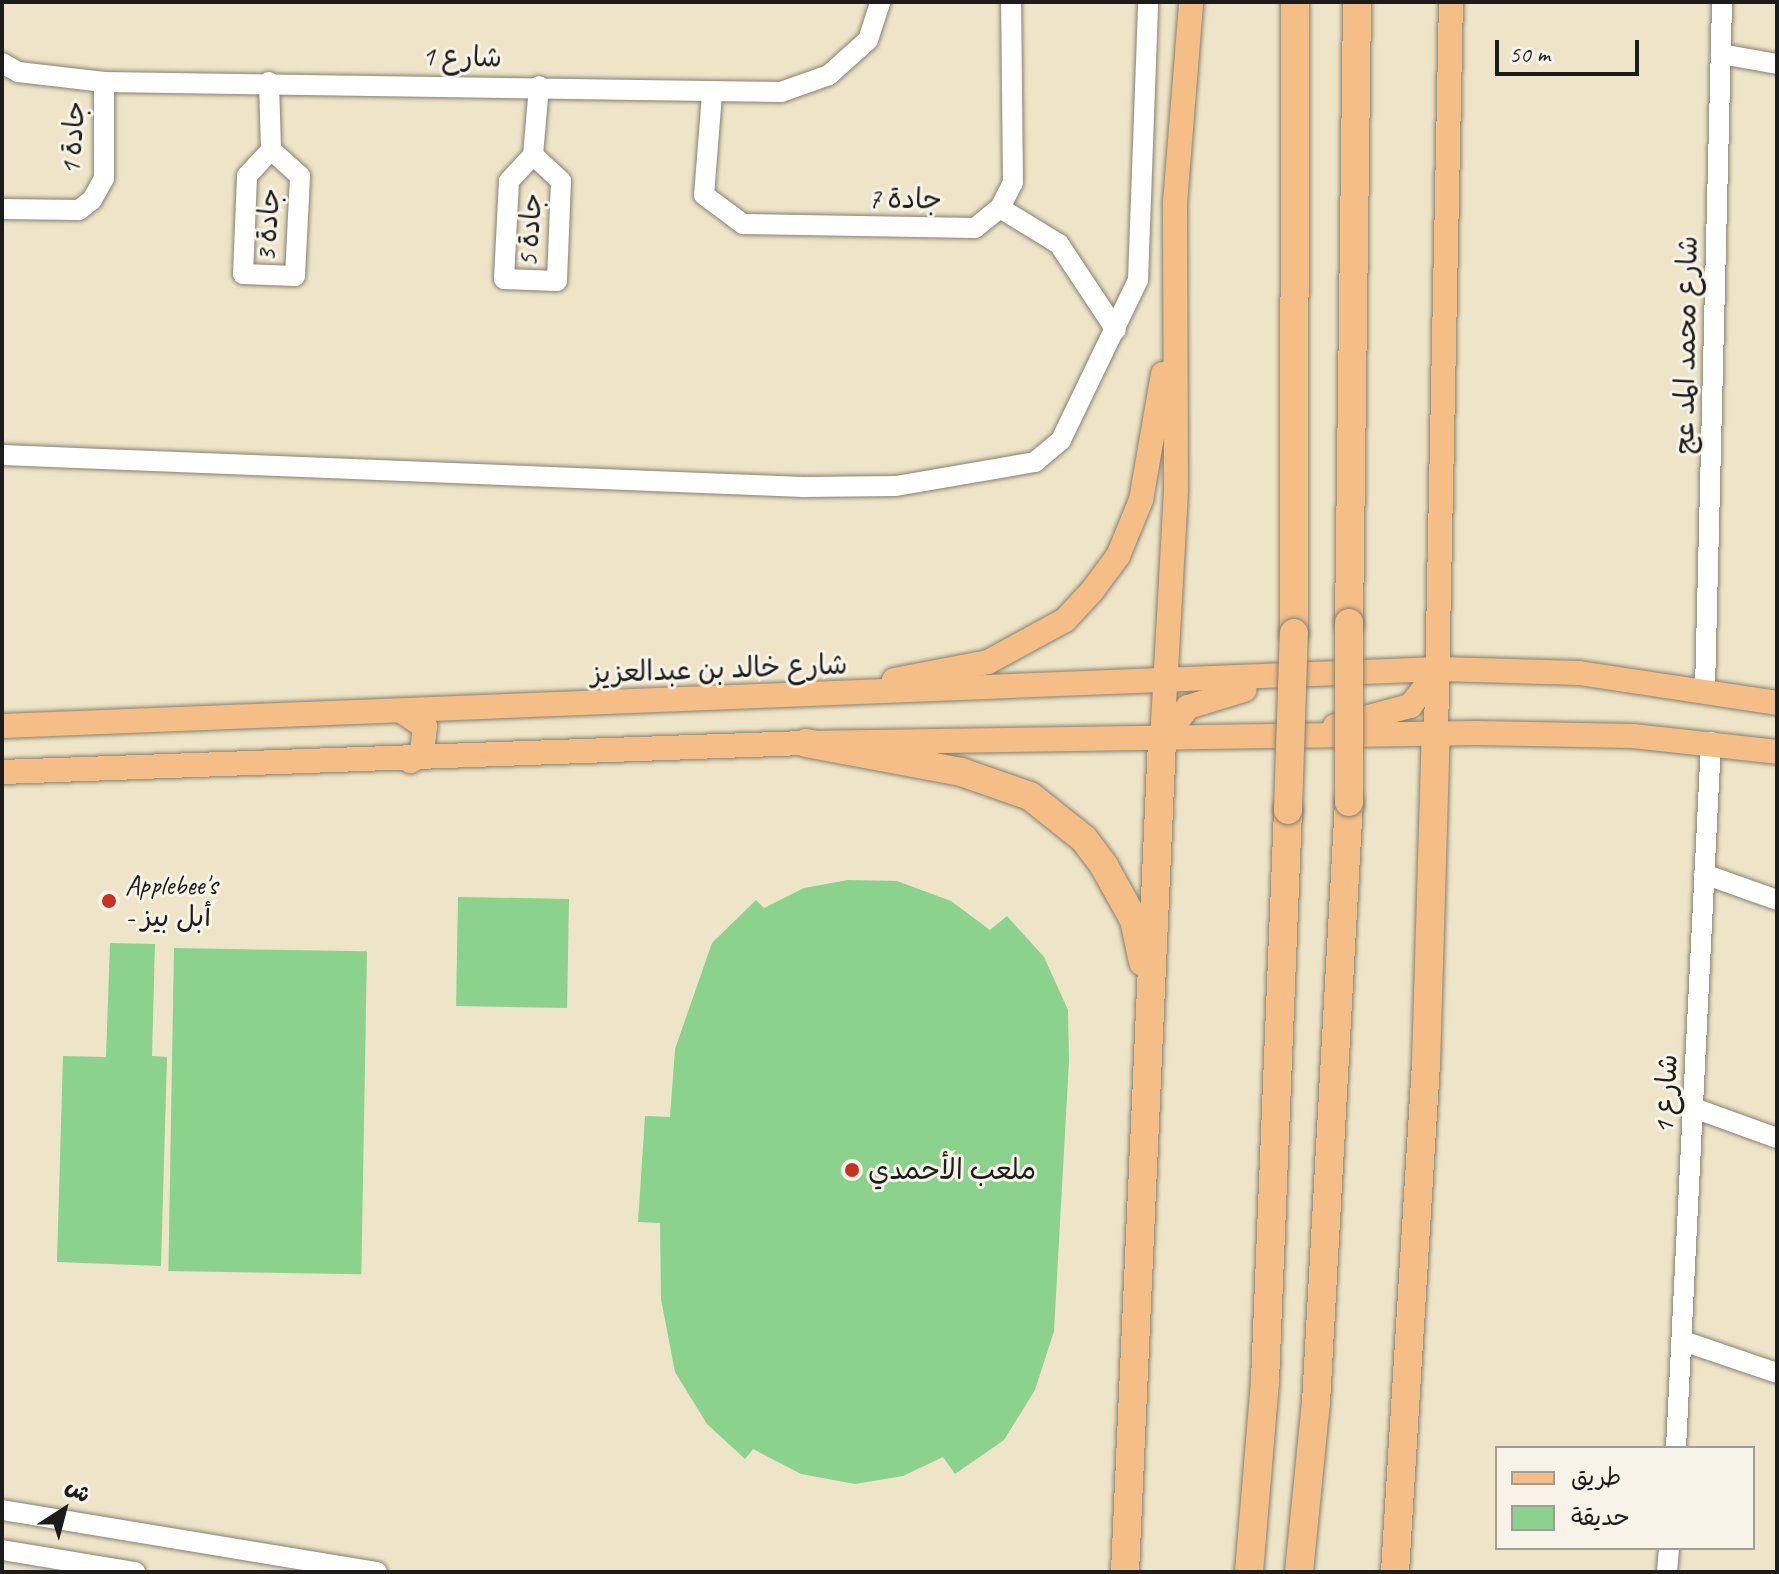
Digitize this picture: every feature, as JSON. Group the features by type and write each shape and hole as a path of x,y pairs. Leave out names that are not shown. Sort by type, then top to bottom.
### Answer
{"highway":[{"path":"1249,1572 1265,1381 1294,633 1295,2"},
{"path":"1299,1572 1316,1403 1349,802 1357,2"},
{"path":"1395,1572 1426,1063 1436,734"},
{"path":"1125,1572 1152,1023 1162,741"},
{"path":"806,743 996,781 1060,816 1104,866 1134,920 1152,1023"}],"main road":[{"path":"1162,741 1176,490 1172,320 1191,2"},
{"path":"1436,734 1451,2"},
{"path":"815,695 988,662 1065,620 1118,556 1141,500 1172,320"},
{"path":"1272,740 1410,706 1439,669"},
{"name":"شارع خالد بن عبدالعزيز","path":"2,726 1439,669 1579,673 1705,689 1777,703"},
{"path":"1162,741 1202,699 1369,673"},
{"path":"403,712 425,727 422,753 411,761"},
{"path":"2,772 411,761 806,743 1272,740 1436,734 1711,742 1777,752"}],"street":[{"name":"شارع 1","path":"2,63 18,72 104,82 539,86 712,94 781,92 829,75 868,40 880,2"},
{"path":"1011,2 1013,183 1000,208 1059,244 1116,330"},
{"path":"2,455 896,486 1035,462 1061,440 1138,280 1148,2"},
{"name":"شارع محمد المد عج","path":"1705,689 1722,2"},
{"path":"1721,54 1777,64"},
{"name":"جادة 1","path":"2,209 79,210 92,200 104,178 104,82"},
{"name":"جادة 3","path":"269,82 271,150 247,176 243,274 295,276 300,176 271,150"},
{"name":"جادة 5","path":"533,155 561,181 557,281 504,279 509,181 533,155 539,86"},
{"name":"جادة 7","path":"712,94 704,195 743,224 975,228 1000,208"},
{"name":"شارع 1","path":"1676,1446 1711,742"},
{"path":"1704,874 1777,900"},
{"path":"1694,1108 1777,1138"},
{"path":"1683,1341 1777,1373"},
{"path":"2,1510 377,1572"},
{"path":"2,1550 135,1572"},
{"path":"1667,1572 1669,1550"}],"green space":[{"name":"ملعب الأحمدي","path":"848,880 897,881 951,901 990,930 1007,916 1044,957 1068,1010 1069,1061 1054,1331 1035,1390 1004,1440 955,1474 943,1457 903,1476 855,1484 801,1474 753,1449 745,1459 707,1424 675,1372 661,1299 660,1223 638,1222 645,1116 670,1117 675,1049 712,943 756,900 764,908 804,888"},
{"path":"458,897 569,899 567,1008 456,1006"},
{"path":"110,943 155,944 152,1056 167,1057 161,1266 57,1262 63,1056 106,1057"},
{"path":"174,948 367,951 361,1274 168,1271"}],"place":[{"name":"Applebee's - أبل بيز","path":"109,901"},
{"name":"ملعب الأحمدي","path":"852,1170"}]}
